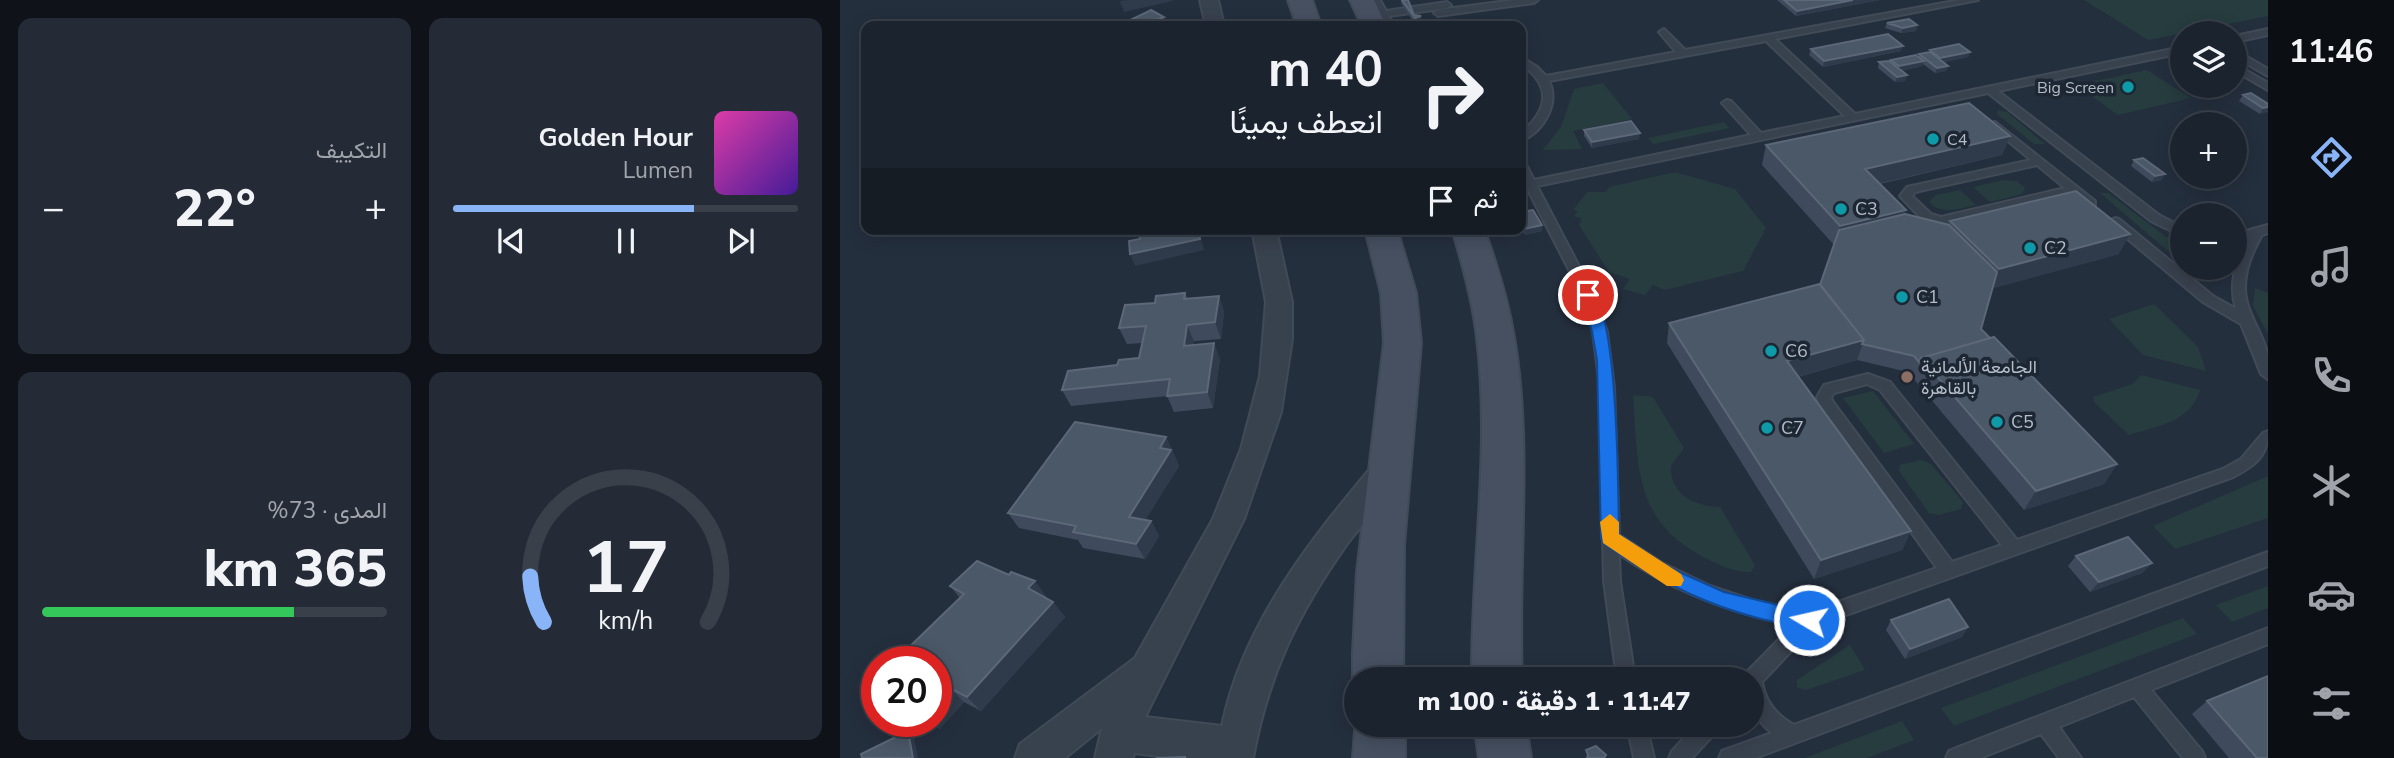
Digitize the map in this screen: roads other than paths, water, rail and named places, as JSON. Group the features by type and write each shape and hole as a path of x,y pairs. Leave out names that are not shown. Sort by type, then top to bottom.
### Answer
{"main road":[{"path":"1300,0 1307,21"},
{"path":"1362,0 1379,20"},
{"path":"1379,667 1390,467 1400,412 1400,302 1383,235"},
{"path":"1470,235 1482,263 1495,324 1502,394 1494,637 1496,667"},
{"path":"1379,737 1379,758"},
{"path":"1502,737 1505,758"}],"street":[{"path":"1209,0 1214,21"},
{"path":"1265,235 1279,300 1278,359 1263,427 1236,498 1198,578 1147,669 1117,746 1234,752 1257,670 1283,610 1317,558 1390,467"},
{"path":"1034,758 1147,669"}],"lane":[{"path":"1376,0 1379,20 1408,10 1483,0"},
{"path":"1435,6 1534,0"},
{"path":"1544,79 1974,0"},
{"path":"1664,32 1683,54"},
{"path":"2247,36 2268,32"},
{"path":"1768,38 1853,118"},
{"path":"1624,667 1617,627 1610,538 1606,387 1600,331 1588,295 1526,185 1853,118 1970,104 1992,90 2170,53"},
{"path":"2247,60 2268,73"},
{"path":"1526,64 1544,79 1549,93 1549,107 1526,134"},
{"path":"2247,74 2268,87"},
{"path":"1992,90 2155,218 2170,226"},
{"path":"1727,103 1759,138"},
{"path":"1970,104 2208,299 2244,320"},
{"path":"2039,160 1911,190 1906,197 1927,217 1941,221 2075,190"},
{"path":"2263,230 2242,260 2238,276 2239,303 2244,320 2268,374"},
{"path":"1949,571 1826,404 1824,397 1829,389 1868,379 1885,386 2014,548"},
{"path":"1764,667 1809,620 2228,473 2246,463 2268,437"},
{"path":"1610,538 1670,578 1721,600 1764,612 1809,620"},
{"path":"1729,758 2268,559"},
{"path":"1956,758 2268,636"},
{"path":"2137,687 2195,758"},
{"path":"1764,711 1767,717 1792,734"},
{"path":"2045,724 2071,758"},
{"path":"1639,737 1644,758"},
{"path":"1679,758 1698,737"}],"place":[{"name":"Big Screen","path":"2128,87"},
{"name":"C4","path":"1933,139"},
{"name":"C3","path":"1841,209"},
{"name":"C2","path":"2030,248"},
{"name":"C1","path":"1902,297"},
{"name":"C6","path":"1771,351"},
{"name":"الجامعة الألمانية بالقاهرة","path":"1907,377"},
{"name":"C5","path":"1997,422"},
{"name":"C7","path":"1767,428"}]}
